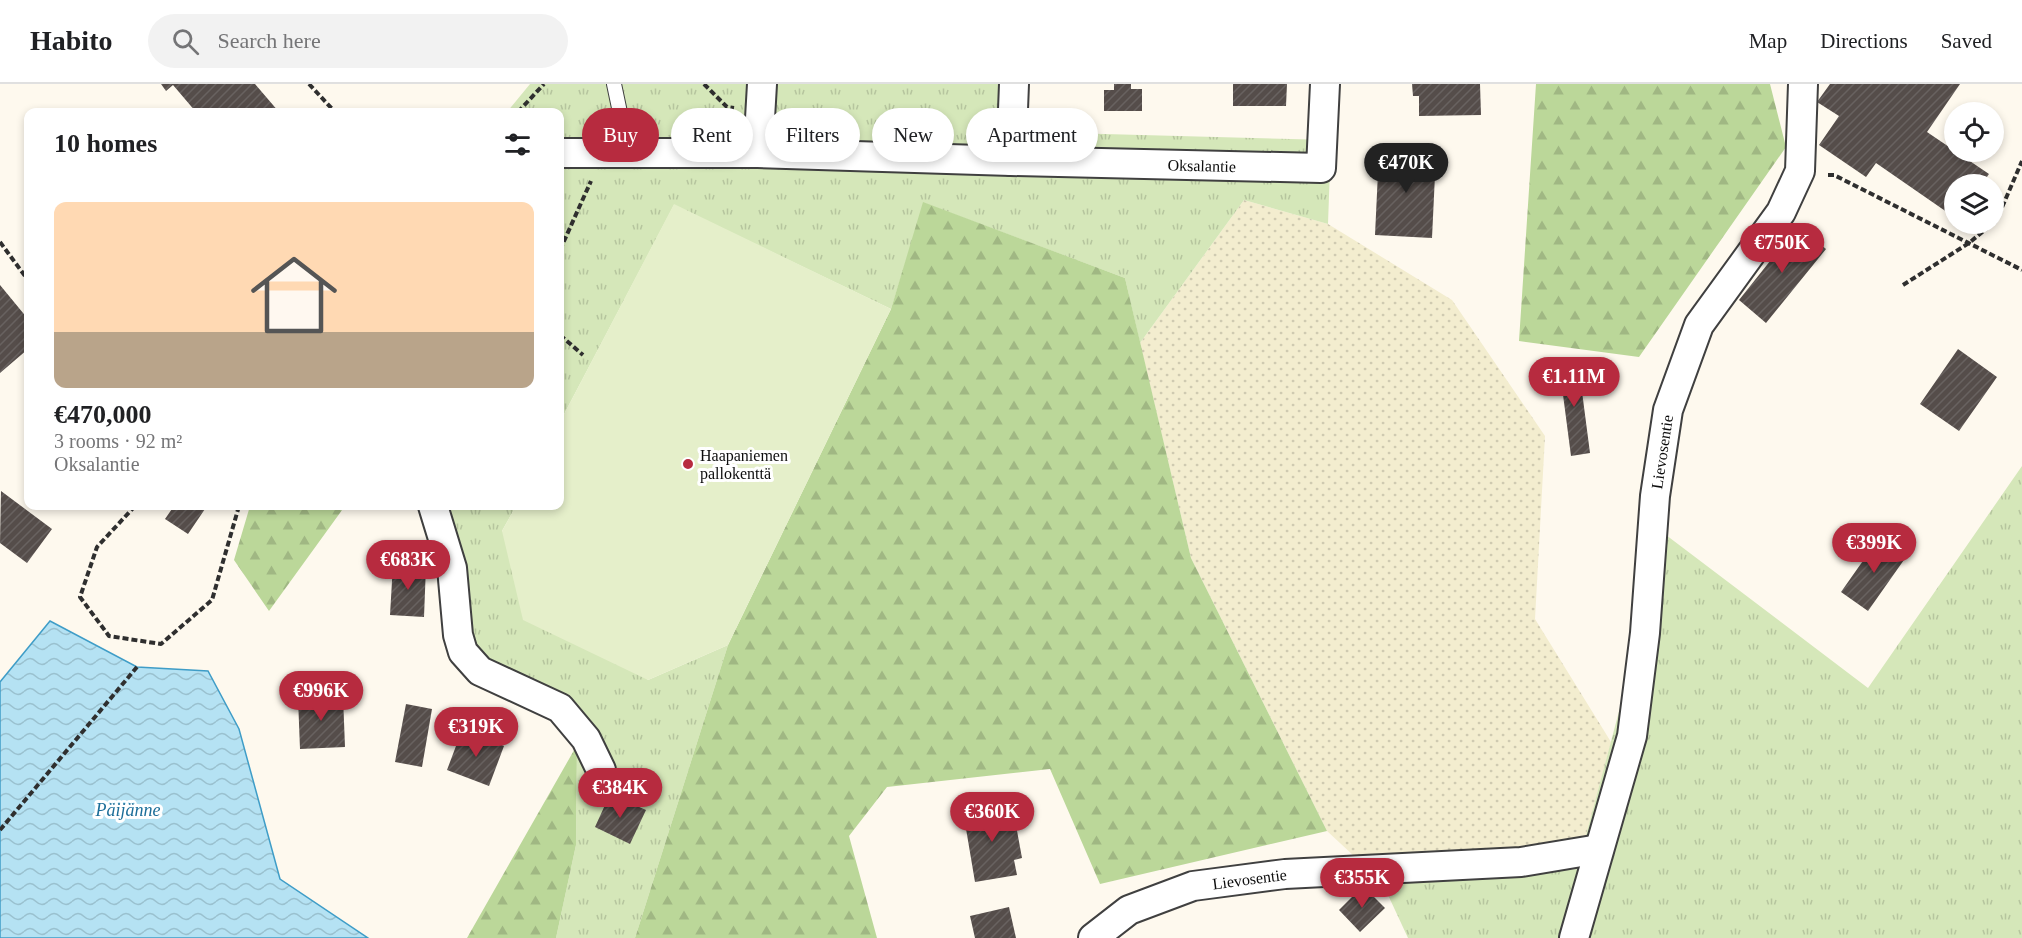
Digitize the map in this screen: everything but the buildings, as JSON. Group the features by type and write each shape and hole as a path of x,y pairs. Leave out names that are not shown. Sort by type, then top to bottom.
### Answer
{"street":[{"path":"758,153 762,84"},
{"path":"1013,108 1014,84"},
{"name":"Oksalantie","path":"1055,162 1321,168 1324,84"},
{"name":"Lievosentie","path":"1574,938 1632,736 1645,633 1655,496 1668,410 1699,325 1781,212 1800,171 1803,84"},
{"name":"Oksalantie","path":"564,153 582,153"},
{"name":"Oksalantie","path":"659,153 758,153 966,160"},
{"path":"434,510 452,568 458,635 463,652 480,671 560,708 586,739 601,771"},
{"name":"Lievosentie","path":"1093,938 1129,910 1193,886 1285,874 1521,862 1599,849"}],"lane":[{"path":"614,84 622,122 664,153"}],"path":[{"path":"309,84 331,108"},
{"path":"522,108 544,84"},
{"path":"2004,203 2022,161"},
{"path":"564,241 599,162"},
{"path":"1800,171 1834,175 2022,270"},
{"path":"1903,285 1979,234"},
{"path":"0,242 24,275"},
{"path":"564,338 583,355"},
{"path":"131,510 97,547 80,597 109,636 161,644 212,600 238,510"},
{"path":"0,830 137,667"}],"shaded area":[{"path":"1244,200 1328,224 1452,300 1545,436 1535,619 1611,742 1577,869 1382,882 1327,831 1191,558 1140,343"}],"green space":[{"path":"530,84 1023,84 1023,108 966,108 966,162 1098,162 1098,134 1331,140 1328,224 1244,200 1140,343 1125,278 924,203 891,309 674,205 564,414 564,108 510,108"},
{"path":"1536,84 1770,84 1786,147 1639,357 1519,341"},
{"path":"923,202 1125,278 1191,558 1327,831 1100,884 1050,769 887,787 849,836 877,938 635,938 728,645 891,309"},
{"name":"Haapaniemen pallokenttä","path":"674,204 891,309 728,645 648,680 523,620 502,531 514,510 564,510 564,414"},
{"path":"2022,466 2022,938 1408,938 1382,882 1577,869 1666,535 1868,688"},
{"path":"249,510 342,510 269,611 234,560"},
{"path":"440,510 514,510 502,531 648,680 728,645 635,938 556,938 576,845 577,745 597,785 611,773 596,737 468,651"},
{"path":"577,745 576,845 556,938 467,938"}],"water":[{"name":"Päijänne","path":"50,621 137,667 208,671 239,729 280,879 368,938 0,938 0,682"}],"place":[{"name":"Haapaniemen pallokenttä","path":"688,464"}]}
